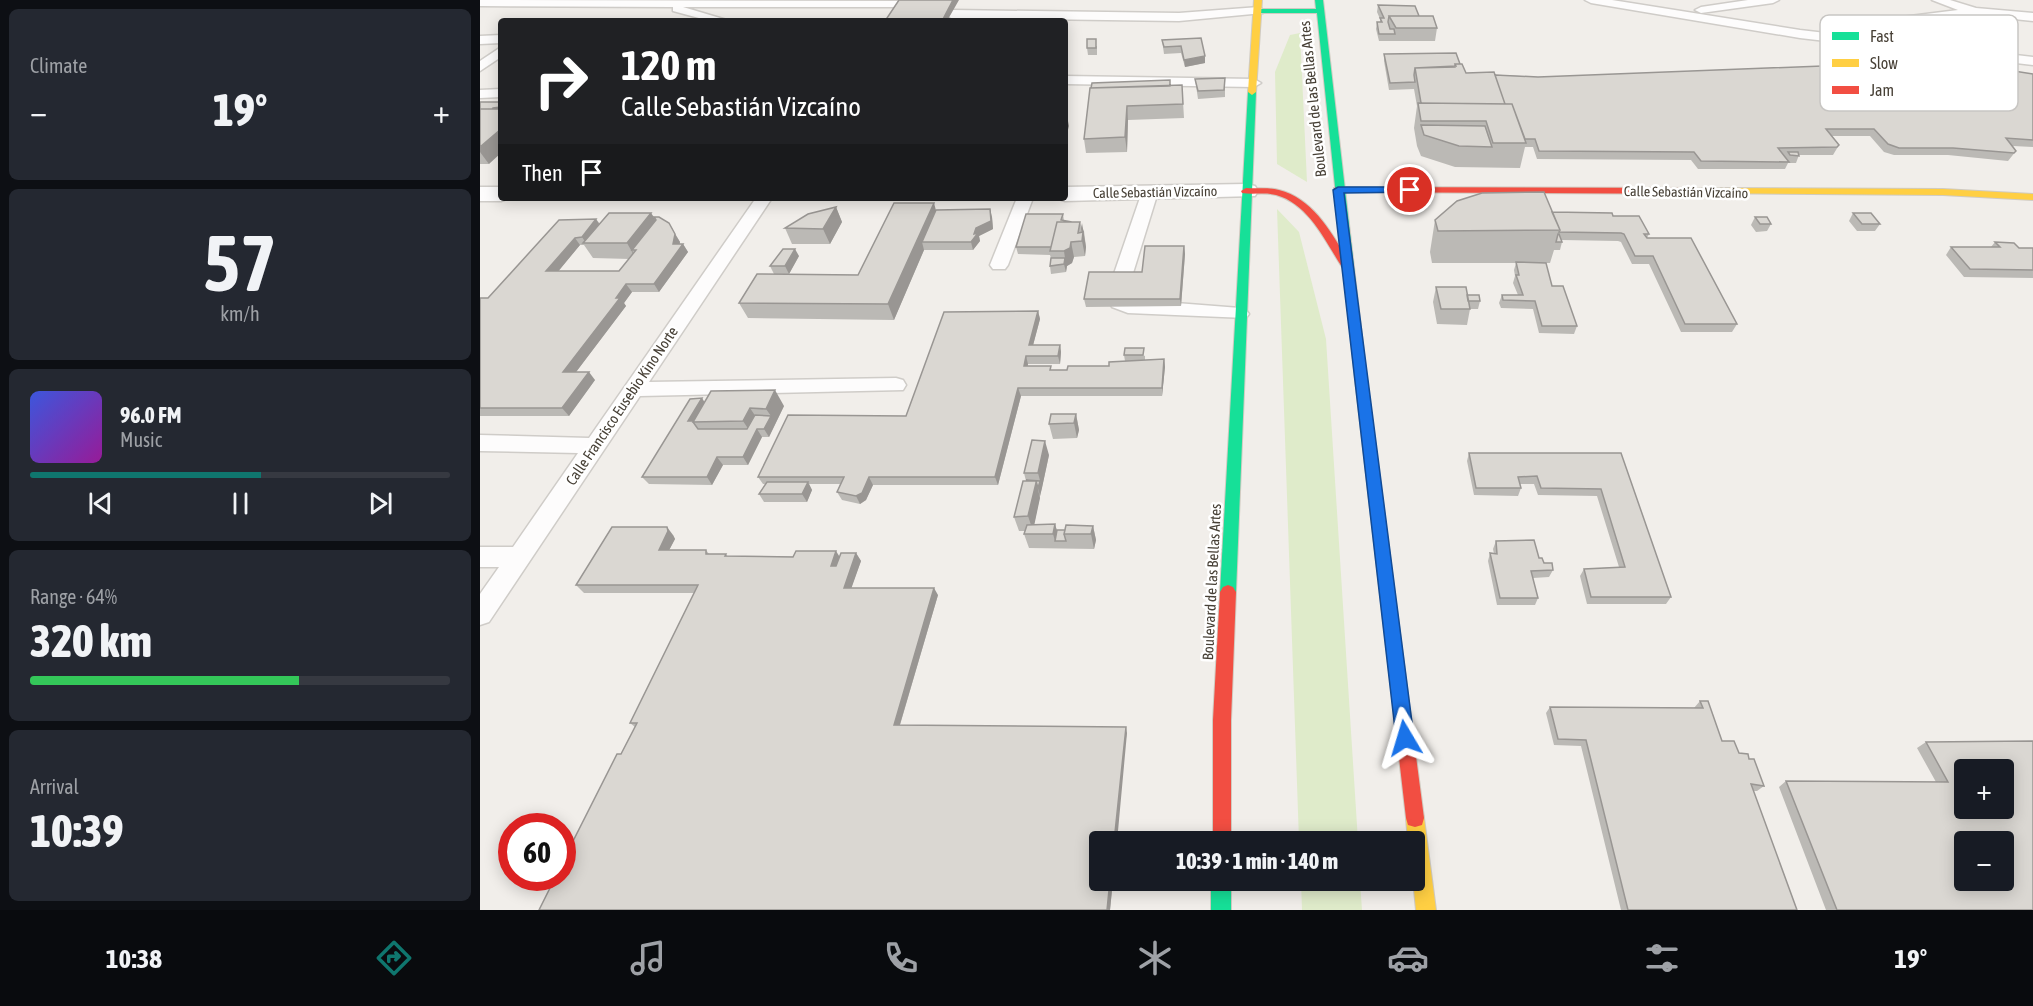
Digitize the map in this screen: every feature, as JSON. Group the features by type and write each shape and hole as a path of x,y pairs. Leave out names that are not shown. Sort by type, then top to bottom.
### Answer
{"main road":[{"path":"1258,5 1320,5"},
{"name":"Boulevard de las Bellas Artes","path":"1222,831 1222,720 1246,191 1258,5"},
{"name":"Boulevard de las Bellas Artes","path":"1320,5 1338,190 1426,910"},
{"name":"Calle Sebastián Vizcaíno","path":"1338,190 1942,192 2033,197"},
{"path":"1246,191 1279,193 1293,199 1315,219 1348,269"},
{"path":"1221,891 1221,910"}],"street":[{"name":"Calle Sebastián Vizcaíno","path":"1068,194 1246,191"},
{"path":"480,194 498,194"}],"lane":[{"path":"650,1 664,0"},
{"path":"480,3 680,0"},
{"path":"1591,0 1820,36"},
{"path":"1676,14 1773,0"},
{"path":"1938,0 1976,11 2014,15"},
{"path":"650,1 779,14 899,9"},
{"path":"650,1 713,18"},
{"path":"1225,1 1258,5"},
{"path":"954,9 1179,17 1258,5"},
{"path":"1068,26 1181,26 1258,5"},
{"path":"1945,15 1976,11"},
{"path":"2018,15 2033,17"},
{"path":"1800,34 1820,31"},
{"path":"480,40 498,39"},
{"path":"480,67 498,53"},
{"path":"2018,59 2033,61"},
{"path":"1068,80 1254,83"},
{"path":"480,94 498,93"},
{"path":"1150,192 1115,297 1118,303 1128,307 1240,314"},
{"name":"Calle Francisco Eusebio Kino Norte","path":"480,614 762,201"},
{"path":"999,264 1024,201"},
{"path":"634,389 896,385"},
{"path":"480,443 596,446"},
{"path":"480,557 519,557"}],"green space":[{"path":"1300,33 1307,182 1277,164 1275,72 1290,35"},
{"path":"1277,209 1299,232 1326,339 1357,831 1299,831"},
{"path":"1301,891 1361,891 1362,910 1302,910"}],"building":[{"path":"899,0 953,0 944,18 887,18"},
{"path":"1378,5 1415,6 1419,16 1389,16 1390,29 1394,29 1395,34 1379,34 1377,22 1382,22 1380,18 1384,18"},
{"path":"1389,16 1433,16 1437,28 1396,28"},
{"path":"1201,38 1205,56 1184,60 1181,46 1164,47 1162,40"},
{"path":"1087,39 1096,39 1096,48 1087,48"},
{"path":"1456,53 1460,64 1455,64 1455,67 1415,68 1415,82 1390,83 1384,54"},
{"path":"1455,64 1462,64 1466,73 1494,72 1505,104 1421,103 1415,68 1456,66"},
{"path":"1820,66 1820,111 2018,111 2018,72 2033,74 2033,140 2006,138 2016,151 2014,153 1953,148 1899,148 1888,144 1874,129 1826,129 1839,145 1837,147 1778,148 1789,162 1701,161 1694,152 1539,151 1535,139 1525,139 1512,104 1505,104 1495,75 1538,77"},
{"path":"1225,78 1224,90 1198,91 1195,79"},
{"path":"1170,80 1170,86 1091,88 1092,83"},
{"path":"1182,85 1183,104 1127,106 1125,137 1084,139 1090,88"},
{"path":"480,102 498,102 498,107 480,109"},
{"path":"1418,103 1512,104 1526,143 1493,143 1486,121 1421,121"},
{"path":"480,109 498,109 498,132 480,147"},
{"path":"1421,125 1485,126 1492,147 1459,146 1424,135"},
{"path":"1788,152 1798,152 1799,156 1790,155"},
{"path":"1544,192 1560,230 1438,231 1435,220 1457,201 1482,193"},
{"path":"894,203 934,203 888,304 739,303 757,274 858,275"},
{"path":"836,207 823,229 785,228 808,214"},
{"path":"990,209 991,221 976,228 974,234 978,233 971,242 922,242 936,210"},
{"path":"1552,212 1639,216 1649,234 1644,234 1647,238 1691,238 1737,324 1685,324 1653,256 1635,256 1624,234 1621,233 1559,232"},
{"path":"609,213 651,213 627,243 583,243"},
{"path":"1853,213 1871,213 1880,224 1862,224"},
{"path":"1026,214 1063,214 1061,220 1072,222 1057,222 1051,247 1016,247"},
{"path":"654,217 659,217 669,223 675,234 673,244 683,244 654,284 626,284 616,298 620,298 563,372 589,372 562,408 480,408 480,298 488,298 559,220 596,219 582,237 575,238 546,271 619,271 636,250 632,250 656,220"},
{"path":"1755,217 1767,217 1771,224 1760,224"},
{"path":"1057,222 1080,222 1078,233 1083,232 1082,241 1071,242 1070,248 1064,251 1050,251"},
{"path":"1559,234 1562,242 1556,242"},
{"path":"1995,242 2014,243 2019,248 2033,248 2033,270 1970,269 1951,247 2000,247"},
{"path":"1145,246 1184,246 1180,299 1084,299 1089,272 1142,272"},
{"path":"783,249 795,249 785,266 770,266"},
{"path":"1051,258 1065,258 1064,264 1050,266"},
{"path":"1516,262 1546,263 1552,286 1563,286 1577,326 1542,326 1535,301 1503,300 1502,295 1523,295 1516,275 1519,275"},
{"path":"1436,287 1466,287 1470,309 1441,309"},
{"path":"1467,295 1479,295 1480,301 1468,301"},
{"path":"1038,311 1029,345 1060,345 1058,356 1026,356 1024,366 1051,366 1050,370 1067,370 1068,366 1109,366 1109,362 1164,359 1162,388 1018,388 995,477 869,477 862,493 856,496 837,492 844,477 758,477 788,415 906,416 944,312"},
{"path":"1125,348 1144,348 1143,355 1124,355"},
{"path":"775,390 766,409 750,408 743,421 693,422 711,391"},
{"path":"702,398 688,421 693,421 698,429 747,429 755,415 771,416 764,429 757,429 743,457 717,457 707,477 642,477 690,399"},
{"path":"1051,414 1076,414 1074,423 1049,424"},
{"path":"1032,440 1045,441 1038,473 1024,473"},
{"path":"1469,453 1621,453 1671,597 1591,597 1584,569 1625,567 1601,489 1541,488 1537,476 1518,477 1521,488 1476,488"},
{"path":"1023,481 1036,481 1028,516 1014,517"},
{"path":"767,482 808,482 802,494 759,494"},
{"path":"1055,524 1053,534 1024,534 1027,525"},
{"path":"1066,525 1093,526 1091,534 1064,534"},
{"path":"612,527 667,527 668,531 659,550 706,550 706,554 726,554 725,556 793,557 796,551 836,551 831,566 836,566 841,553 856,553 844,588 934,588 894,725 1126,727 1115,831 1089,831 1089,891 1109,891 1107,910 539,910 548,891 576,891 576,835 617,754 621,754 637,723 630,723 698,585 576,585"},
{"path":"1057,530 1065,530 1066,541 1055,541"},
{"path":"1534,540 1539,558 1542,558 1544,563 1552,563 1553,570 1531,571 1538,598 1500,598 1490,553 1497,554 1496,541"},
{"path":"1700,701 1708,701 1722,741 1734,741 1739,753 1748,754 1749,759 1754,759 1764,786 1751,784 1797,910 1628,910 1586,740 1558,739 1550,707 1703,708"},
{"path":"2033,741 2033,910 1837,910 1786,781 1948,782 1926,742"}],"traffic: fast":[{"path":"1319,0 1361,379"},
{"path":"1259,11 1320,11"},
{"path":"1228,592 1252,92"},
{"path":"1221,891 1221,910"}],"traffic: slow":[{"path":"1252,92 1258,0"},
{"path":"1706,191 1943,192 2033,197"},
{"path":"1415,818 1426,910"}],"traffic: jam":[{"path":"1338,190 1706,191"},
{"path":"1246,191 1279,193 1301,204 1326,233 1346,265"},
{"path":"1361,379 1415,818"},
{"path":"1222,831 1222,720 1228,592"}],"route":[{"path":"1405,738 1338,190 1410,190"}]}
